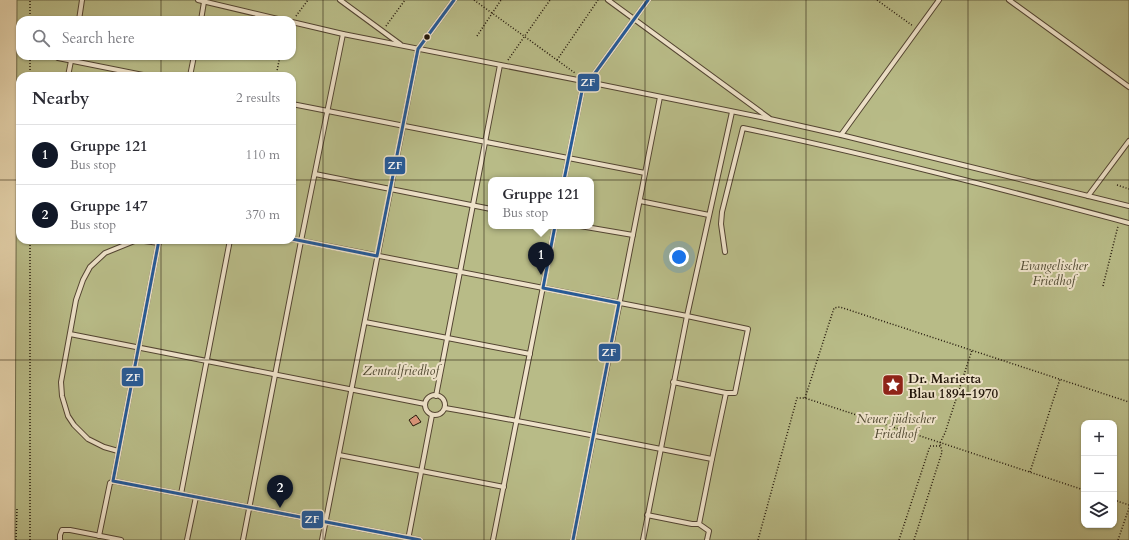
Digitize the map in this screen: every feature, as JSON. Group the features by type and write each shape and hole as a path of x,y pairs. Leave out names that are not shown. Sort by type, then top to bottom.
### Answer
{"lane":[{"path":"80,16 82,0"},
{"path":"198,0 265,16"},
{"path":"340,0 402,46"},
{"path":"322,540 418,49 454,0"},
{"path":"608,0 770,119"},
{"path":"565,177 582,91 648,0"},
{"path":"842,135 939,0"},
{"path":"1010,0 1129,87"},
{"path":"202,16 204,2"},
{"path":"296,23 402,46 770,119 842,135 1129,206"},
{"path":"243,540 314,174 343,34"},
{"path":"67,60 127,72"},
{"path":"191,72 193,60"},
{"path":"69,72 71,61"},
{"path":"436,396 502,66"},
{"path":"573,540 660,97"},
{"path":"296,105 645,173"},
{"path":"643,540 687,316 732,112"},
{"path":"725,252 721,224 722,212 743,128 954,177 1129,223"},
{"path":"1088,196 1129,141"},
{"path":"314,174 488,208"},
{"path":"640,201 709,215"},
{"path":"493,540 554,229"},
{"path":"594,229 633,236"},
{"path":"296,240 748,329 735,393 726,393 674,382"},
{"path":"118,451 104,447 88,439 74,424 68,416 62,396 61,382 76,300 83,280 90,267 105,252 126,244"},
{"path":"99,536 110,483 113,481 158,244"},
{"path":"182,494 229,244"},
{"path":"365,322 530,354"},
{"path":"70,334 425,404"},
{"path":"699,524 726,393"},
{"path":"436,396 440,396 444,401 445,408 441,413 432,415 426,410 425,404 428,398 436,396"},
{"path":"445,408 516,420 712,459"},
{"path":"408,539 432,415"},
{"path":"339,455 504,487"},
{"path":"113,481 408,539 420,540"},
{"path":"187,540 196,497"},
{"path":"647,516 699,524 709,531 707,540"},
{"path":"60,540 62,530 70,530 121,540"}],"path":[{"path":"30,0 30,16"},
{"path":"296,16 308,0"},
{"path":"383,31 405,0"},
{"path":"474,0 575,73"},
{"path":"477,36 501,0"},
{"path":"502,66 550,0"},
{"path":"557,60 598,0"},
{"path":"877,0 917,30"},
{"path":"30,60 30,72"},
{"path":"277,72 279,60"},
{"path":"1117,185 1129,189"},
{"path":"1103,286 1120,220"},
{"path":"30,244 30,540"},
{"path":"805,398 834,308 840,307 1129,402"},
{"path":"914,540 942,452 940,443 945,433 972,350"},
{"path":"1030,472 1060,379"},
{"path":"758,540 797,398 805,398 1081,489"},
{"path":"900,540 930,446 941,446"},
{"path":"1117,501 1129,506 1118,540"},
{"path":"16,540 17,508"}],"green space":[{"name":"Zentralfriedhof","path":"17,0 1129,0 1129,540 15,540 16,244 296,244 296,72 17,72 17,60 296,60 296,16 17,16"}],"building":[{"path":"416,415 421,422 413,426 409,420"}],"transit line":[{"name":"ZF","path":"296,240 377,256 418,49 454,0"},
{"name":"ZF","path":"565,177 582,91 648,0"},
{"name":"ZF","path":"554,229 543,288 619,303 573,540"},
{"name":"ZF","path":"158,244 113,481 420,540"}],"place":[{"name":"Gruppe 121","path":"541,275"},
{"name":"Dr. Marietta Blau 1894-1970","path":"893,385"},
{"name":"Gruppe 147","path":"280,508"}],"park label":[{"name":"Evangelischer Friedhof","path":"1054,272"},
{"name":"Neuer jüdischer Friedhof","path":"896,426"}]}
